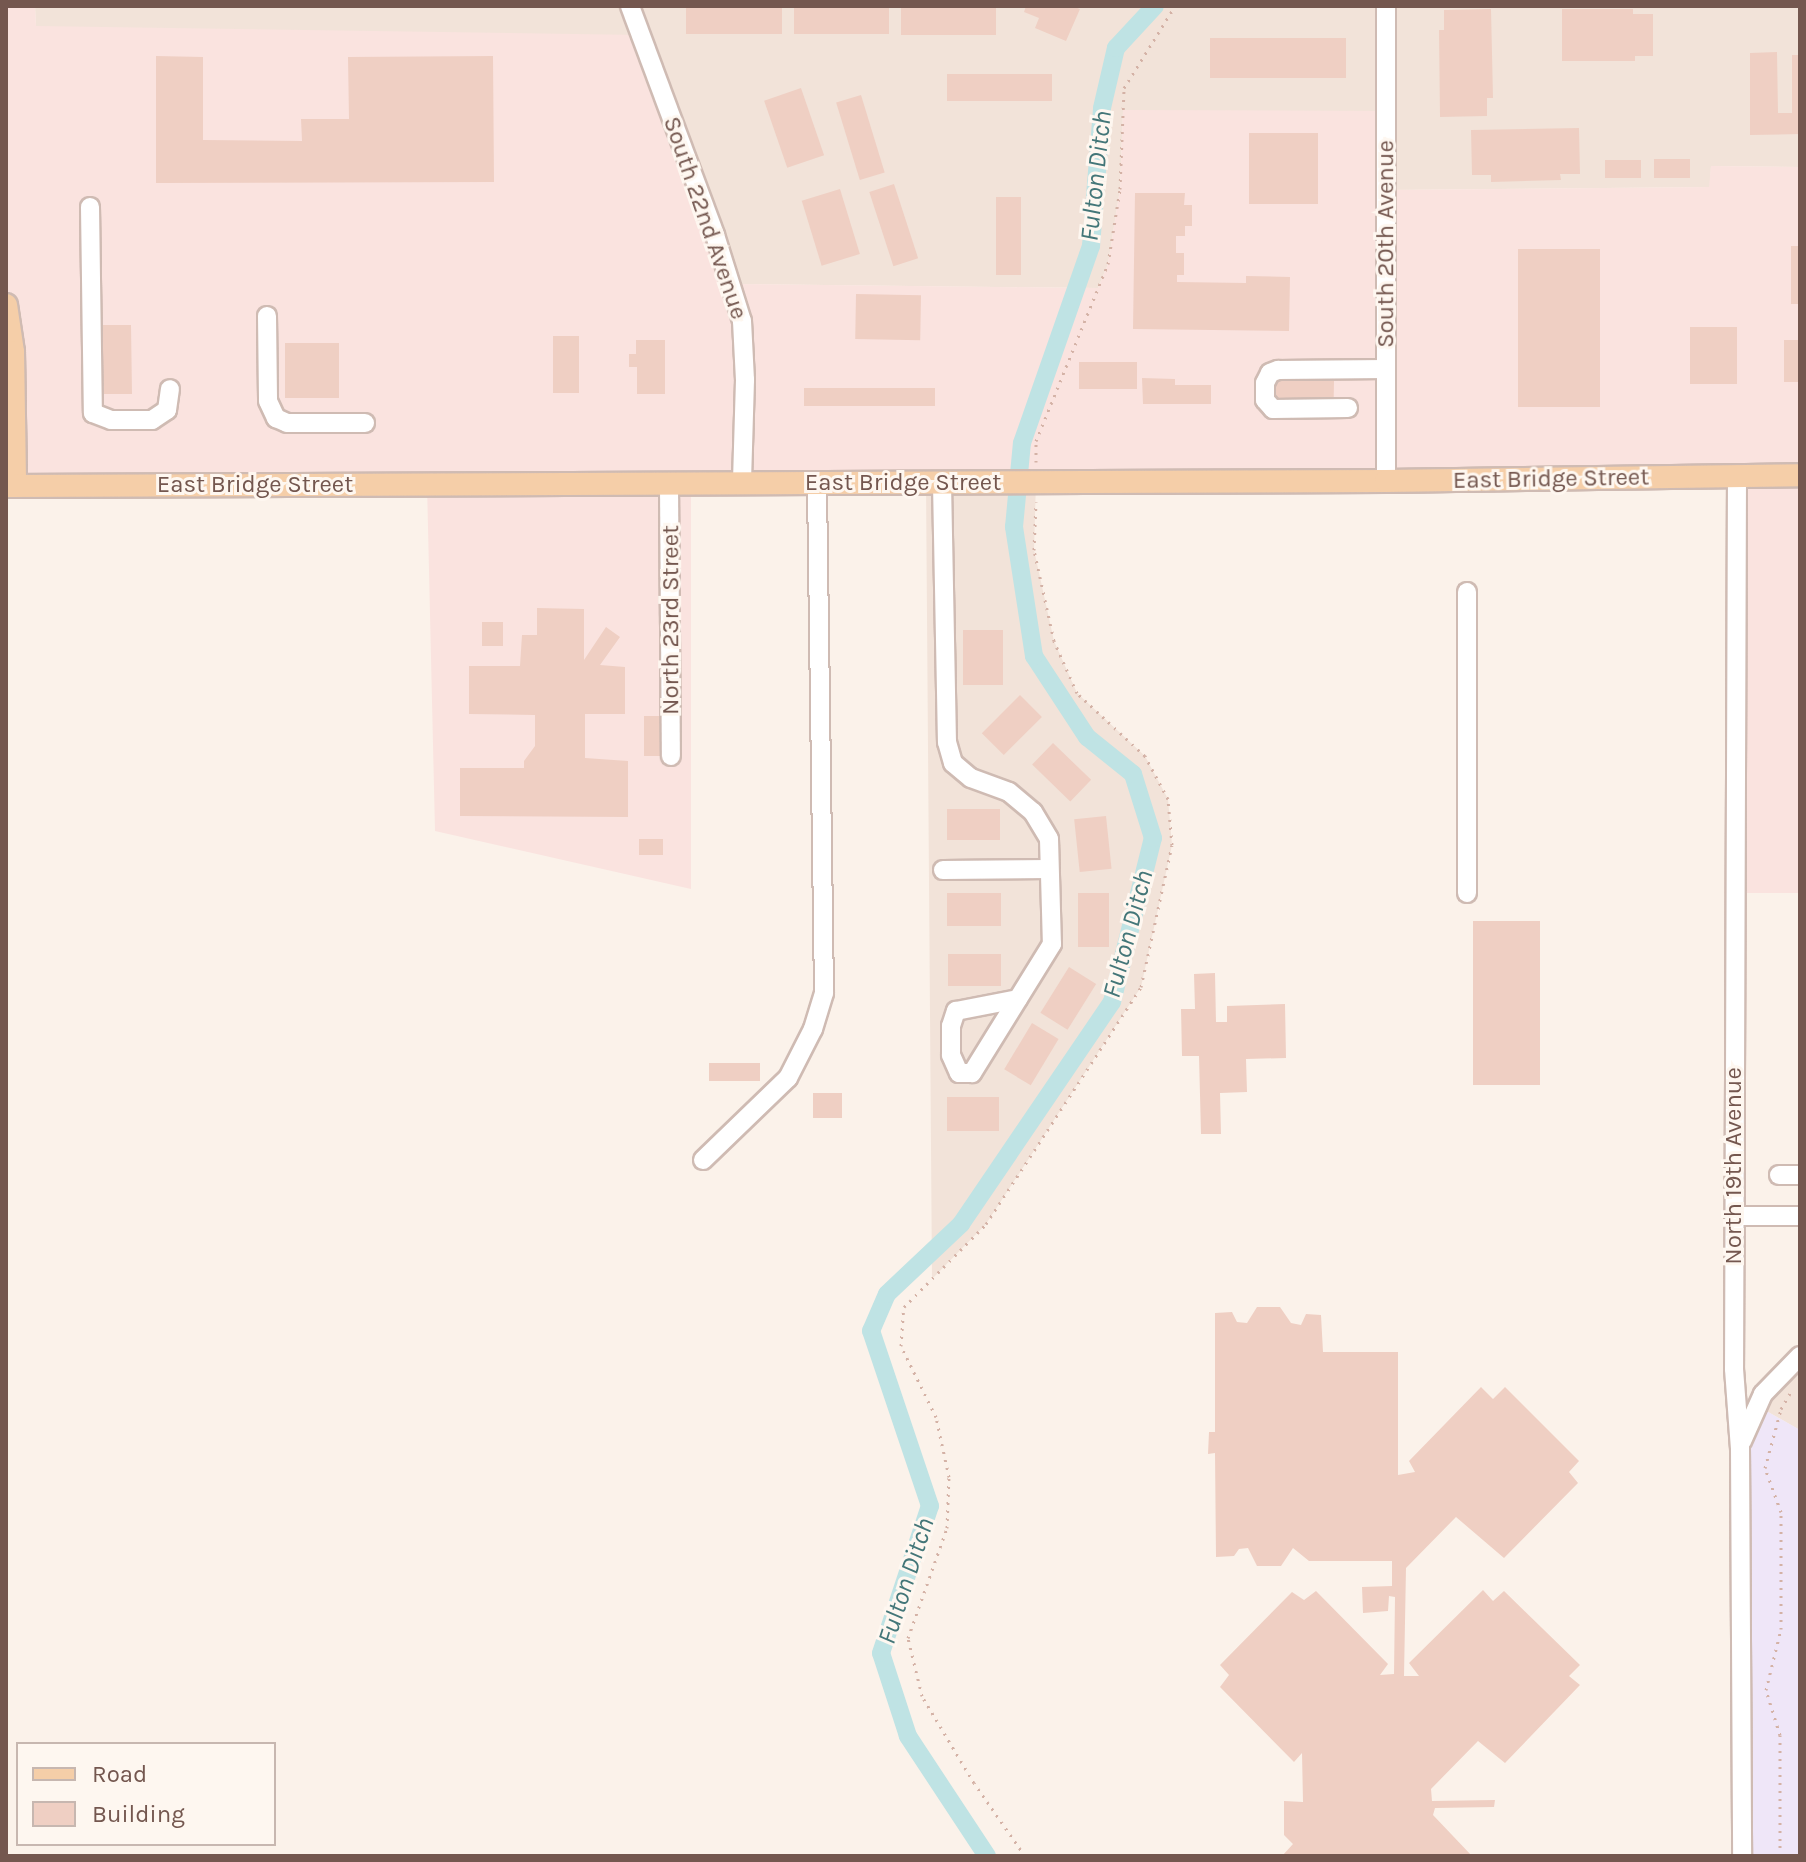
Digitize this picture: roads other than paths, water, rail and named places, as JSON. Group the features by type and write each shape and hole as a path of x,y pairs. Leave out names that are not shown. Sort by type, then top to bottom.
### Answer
{"main road":[{"path":"6,305 14,365 11,486"},
{"name":"East Bridge Street","path":"11,486 1386,481 1800,475"}],"street":[{"name":"South 22nd Avenue","path":"630,6 715,235 742,321 745,367 742,483"},
{"name":"South 20th Avenue","path":"1386,6 1386,481"},
{"path":"90,207 93,413 111,420 152,420 167,410 170,389"},
{"path":"267,316 268,401 276,418 287,423 365,423"},
{"path":"1348,408 1273,409 1265,400 1265,383 1270,373 1278,370 1386,369"},
{"name":"North 19th Avenue","path":"1737,475 1734,1369 1740,1448 1742,1856"},
{"path":"703,1160 788,1078 813,1029 824,993 817,483"},
{"path":"942,483 947,742 953,763 971,778 1009,792 1033,812 1049,839 1052,944 1018,999 972,1073 959,1073 951,1055 951,1026 956,1011 1018,999"},
{"name":"North 23rd Street","path":"669,484 671,756"},
{"path":"1467,592 1467,893"},
{"path":"943,870 1049,869"},
{"path":"1779,1175 1800,1175"},
{"path":"1734,1216 1800,1216"},
{"path":"1740,1448 1763,1394 1800,1356"}],"waterway":[{"name":"Fulton Ditch","path":"987,1856 908,1736 881,1653 930,1506 871,1331 887,1294 961,1224 1112,1002 1153,838 1133,774 1087,737 1034,656 1014,527 1022,443 1091,246 1102,108 1116,48 1155,6"}]}
